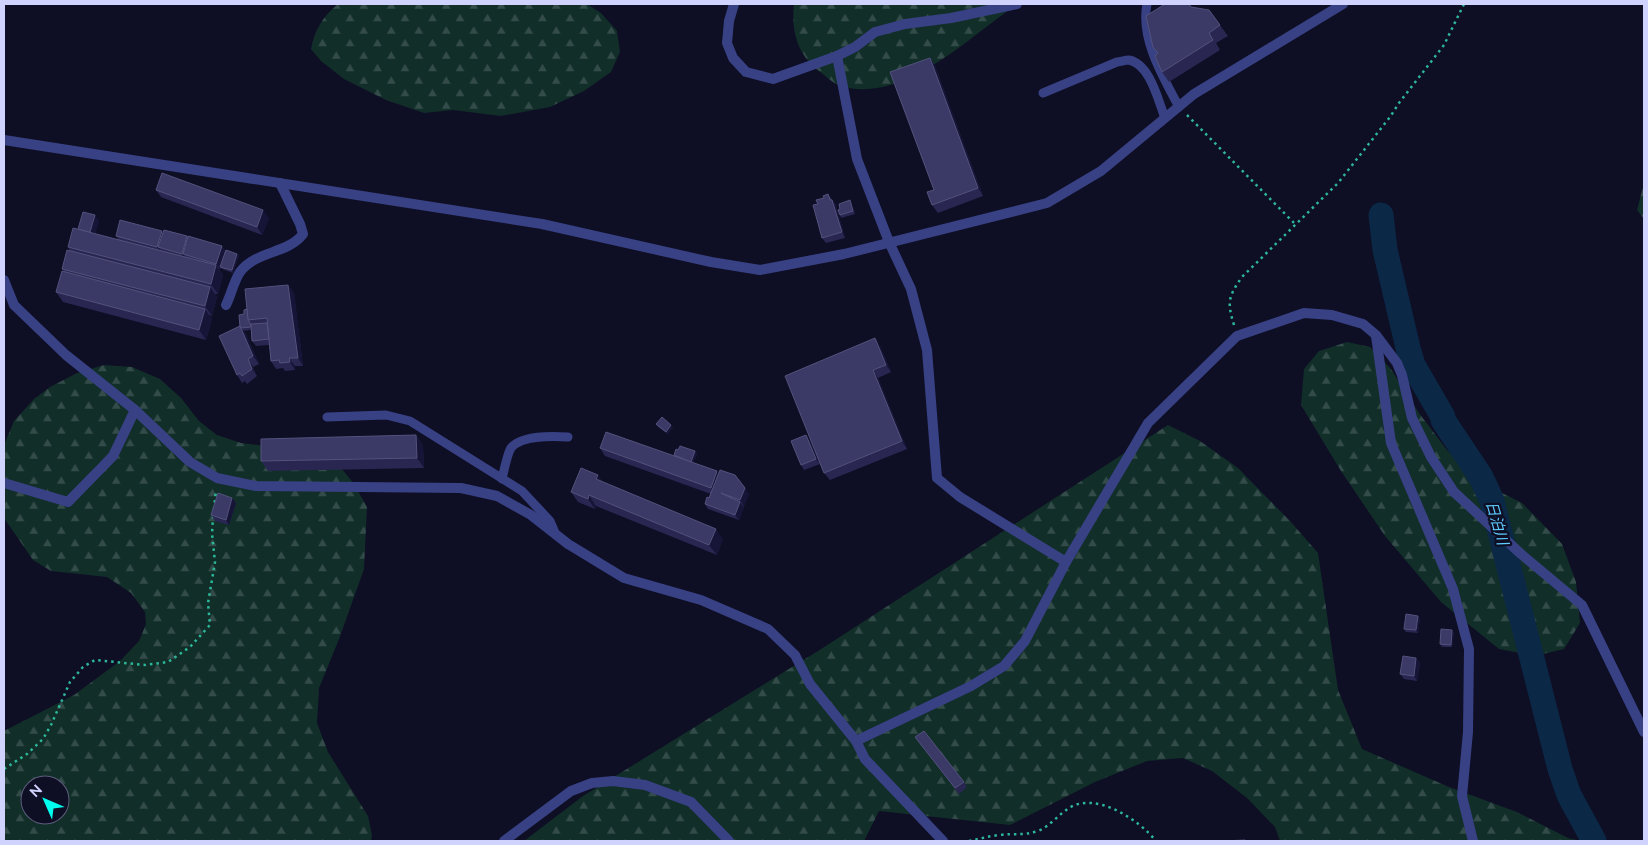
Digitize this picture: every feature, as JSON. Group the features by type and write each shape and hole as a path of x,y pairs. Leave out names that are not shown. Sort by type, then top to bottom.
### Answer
{"street":[{"path":"734,4 728,43 732,58 746,72 773,79 837,56 855,47 875,32 905,24 950,18 1017,4"},
{"path":"4,140 542,224 711,262 760,270 844,254 1047,204 1101,171 1194,94 1343,4"},
{"path":"837,56 857,159 889,242 911,288 927,350 937,478 960,497 1066,562"},
{"path":"226,305 240,272 251,262 296,242 303,234 280,183"},
{"path":"4,280 14,305 66,355 135,410 190,462 217,478 256,486 461,488 497,496 531,515 556,535 624,578 701,600 768,629 795,655 810,684 856,741 865,759 943,841"},
{"path":"856,741 971,686 1004,666 1025,641 1066,562 1148,423 1237,336 1304,313 1332,316 1363,324 1376,335 1397,363 1402,375 1412,418 1431,457 1454,492 1521,554 1582,605 1644,732"},
{"path":"1376,335 1391,444 1453,589 1469,649 1468,732 1462,796 1473,841"},
{"path":"4,482 68,502 113,456 135,410"},
{"path":"504,841 571,791 592,783 613,781 645,785 691,802 729,841"}],"lane":[{"path":"1147,4 1145,24 1158,68 1179,107"},
{"path":"1043,93 1117,62 1128,60 1147,71 1166,118"},
{"path":"327,417 386,415 410,421 522,491 550,520 556,535"},
{"path":"502,479 510,448 518,442 544,436 568,437"}],"path":[{"path":"1237,336 1228,308 1233,290 1242,277 1338,184 1444,45 1464,4"},
{"path":"1179,107 1295,224"},
{"path":"4,769 27,754 43,739 70,682 83,667 94,660 145,665 168,662 190,647 210,625 208,603 214,562 212,534 217,478"},
{"path":"969,841 1001,834 1023,835 1040,830 1071,807 1088,803 1111,807 1132,819 1156,841"}],"green space":[{"path":"338,4 587,4 601,13 617,31 620,52 611,72 584,91 550,107 501,116 453,110 424,113 386,100 344,79 321,61 311,49 314,36 320,24"},
{"path":"794,4 1018,4 934,65 886,86 862,89 835,84 805,57 795,33"},
{"path":"1644,183 1644,219 1637,210"},
{"path":"1347,342 1370,347 1391,369 1419,413 1447,450 1482,483 1522,503 1562,544 1576,582 1580,623 1564,649 1535,656 1499,649 1441,602 1385,536 1341,471 1301,405 1304,369 1319,351"},
{"path":"104,365 132,367 160,379 181,398 199,421 217,435 241,443 286,448 342,469 354,484 367,507 364,569 319,688 317,723 328,752 368,816 372,835 371,841 4,841 4,731 74,695 120,661 139,641 146,624 145,612 131,593 107,577 51,571 33,560 4,518 4,445 14,421 34,399 50,387 77,373"},
{"path":"1168,425 1200,441 1238,468 1290,521 1318,553 1338,690 1362,749 1449,787 1517,812 1568,838 1581,841 1280,841 1275,827 1247,798 1212,771 1183,758 1147,761 1095,782 1010,825 879,811 864,841 524,841 583,796 818,651"}],"building":[{"path":"1165,4 1189,4 1191,7 1209,10 1220,25 1209,33 1213,40 1162,72 1155,56 1158,53 1153,47 1146,16"},
{"path":"930,58 978,188 932,205 927,192 934,190 890,72"},
{"path":"162,173 263,210 257,227 156,190"},
{"path":"828,194 830,200 832,200 842,232 822,238 813,205 818,204 816,200 824,198 823,196"},
{"path":"850,200 853,211 840,215 838,210 840,209 839,204"},
{"path":"83,212 95,215 90,232 78,229"},
{"path":"120,220 162,231 157,247 116,236"},
{"path":"73,228 216,265 211,284 68,247"},
{"path":"164,230 187,236 182,254 158,247"},
{"path":"188,236 222,246 216,264 183,254"},
{"path":"67,250 210,287 205,306 62,269"},
{"path":"226,250 237,254 232,270 220,267"},
{"path":"62,271 205,309 199,330 56,292"},
{"path":"288,285 298,358 289,358 290,362 280,363 279,360 271,361 267,318 248,320 245,289"},
{"path":"247,309 251,327 241,328 239,315 244,314 244,310"},
{"path":"267,323 269,339 252,341 251,324"},
{"path":"240,326 253,356 248,359 252,369 242,376 240,373 237,375 219,336"},
{"path":"875,338 886,365 873,370 902,441 824,473 785,376"},
{"path":"662,417 671,425 666,432 656,424"},
{"path":"606,432 717,471 711,488 600,448"},
{"path":"416,435 417,458 261,461 261,439"},
{"path":"806,435 816,459 801,465 791,441"},
{"path":"680,446 695,451 691,462 674,455 676,449 678,450"},
{"path":"581,468 598,475 596,479 716,529 709,545 589,495 588,499 571,492"},
{"path":"720,470 735,475 745,488 740,500 721,493 740,502 735,515 705,504"},
{"path":"218,493 232,498 226,520 211,515"},
{"path":"1406,614 1418,616 1416,630 1404,629"},
{"path":"1441,629 1452,630 1451,645 1440,644"},
{"path":"1403,656 1416,658 1414,676 1400,674"},
{"path":"924,731 964,782 955,788 915,737"}],"waterway":[{"name":"日泊川","path":"1381,215 1385,250 1413,365 1443,420 1481,477 1492,501 1560,769 1569,795 1594,841"}]}
